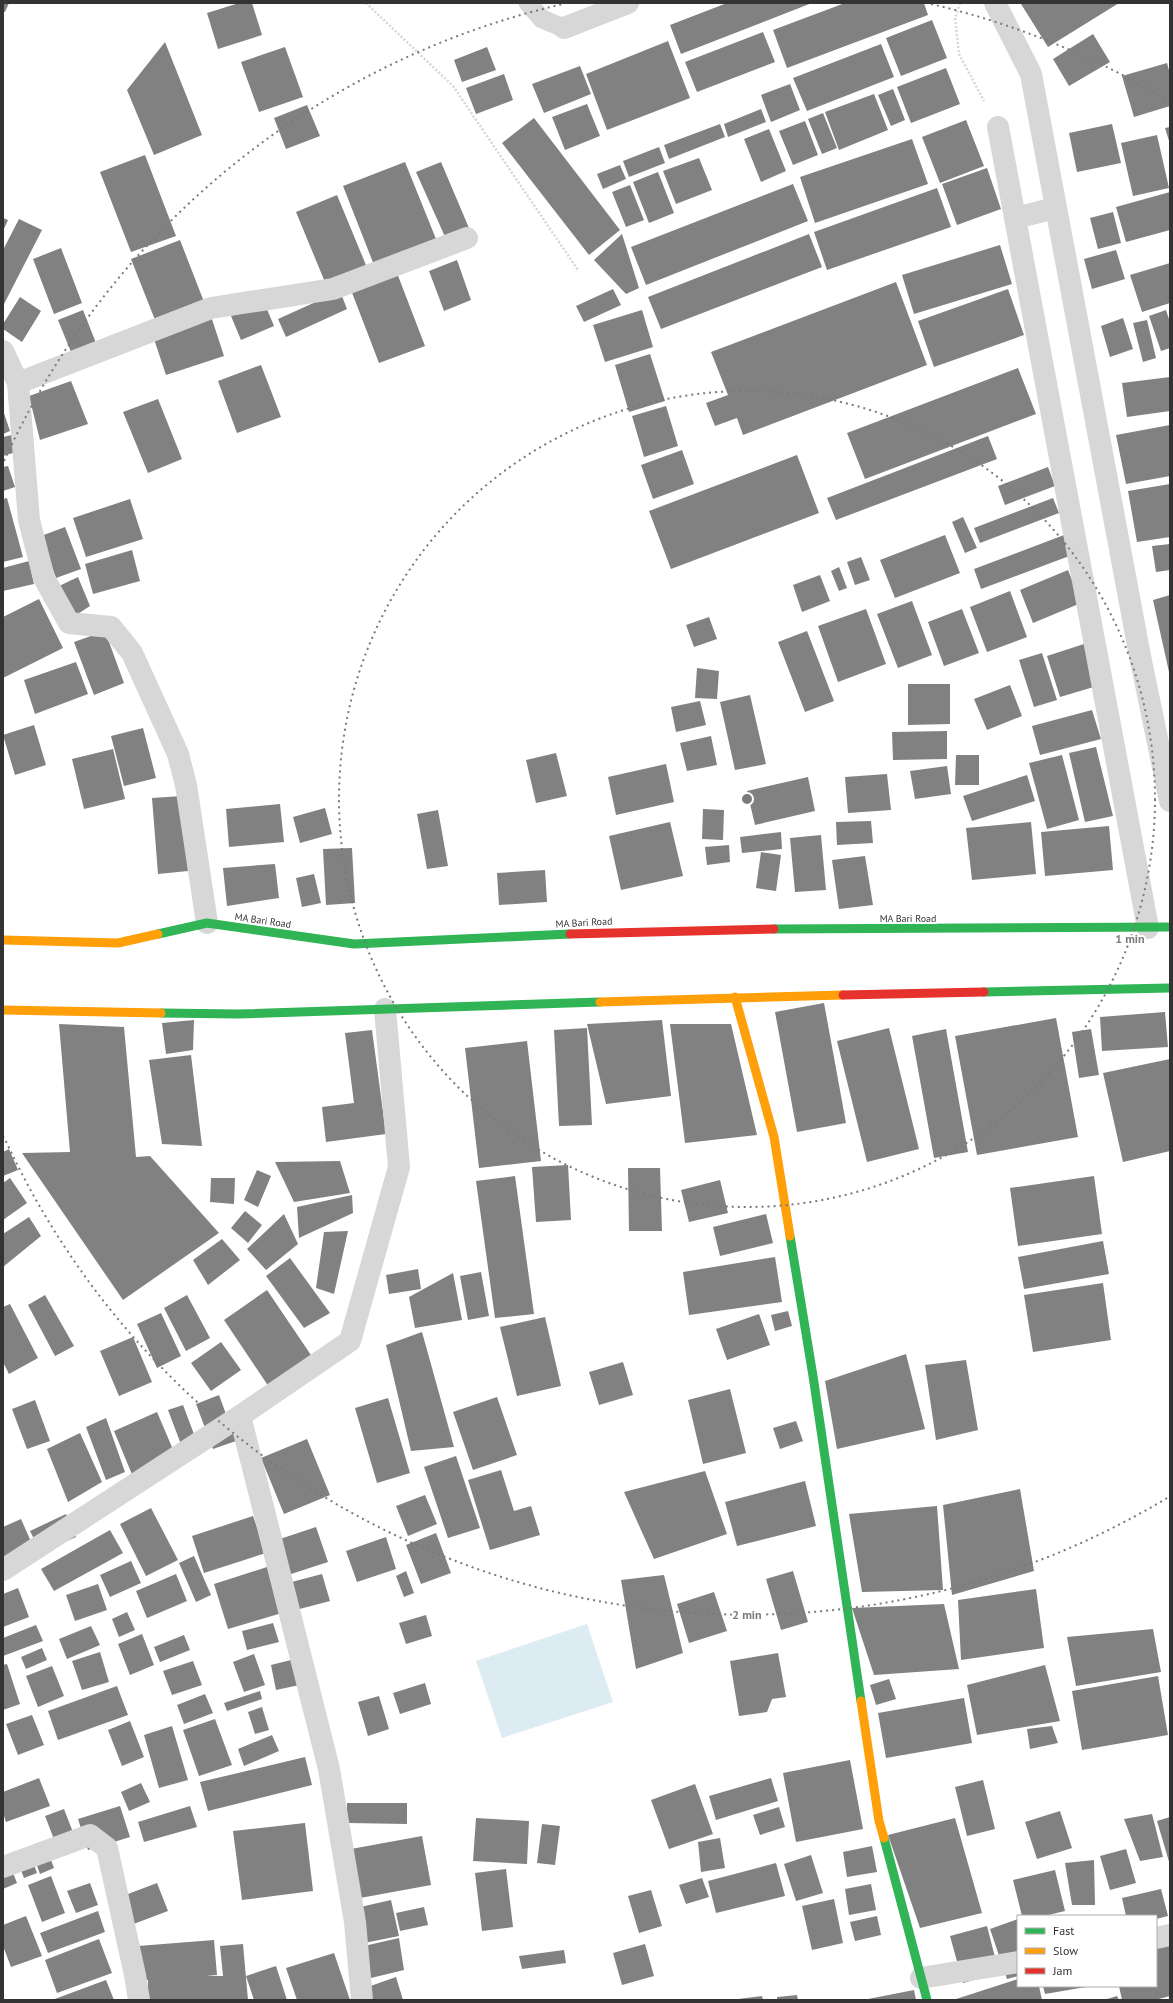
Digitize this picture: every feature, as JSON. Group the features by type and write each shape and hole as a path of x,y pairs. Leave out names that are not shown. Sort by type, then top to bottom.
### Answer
{"main road":[{"name":"MA Bari Road","path":"3,940 118,943 207,923 354,944 625,931 701,929 1170,927"},
{"path":"3,1010 238,1014 735,997 1170,988"},
{"path":"735,997 774,1137 815,1391 879,1821 927,2000"}],"street":[{"path":"564,28 628,3"},
{"path":"994,3 1031,74 1140,656 1170,801"},
{"path":"998,127 1148,928"},
{"path":"1015,218 1055,208"},
{"path":"18,383 211,308 333,289 467,238"},
{"path":"3,351 18,383 29,520 44,578 69,623 111,627 132,653 178,754 186,785 207,923"},
{"path":"3,1570 240,1416 350,1341 399,1167 386,1009"},
{"path":"240,1416 329,1769 355,1922 362,2000"},
{"path":"3,1867 90,1835 107,1848 135,1975 139,2000"},
{"path":"1157,1938 1170,1936"},
{"path":"921,1978 1017,1962"}],"lane":[{"path":"528,3 542,19 564,28"}],"path":[{"path":"366,3 453,86 578,270"},
{"path":"960,3 955,18 959,54 998,127"}],"shaded area":[{"path":"587,1624 613,1702 502,1738 476,1661"}],"building":[{"path":"3,3 9,3 5,12 3,11"},
{"path":"239,3 252,3 262,35 218,49 207,13"},
{"path":"727,3 812,3 681,54 670,25"},
{"path":"845,3 924,3 928,15 787,68 773,30"},
{"path":"1119,3 1048,47 1021,4"},
{"path":"932,20 947,58 901,76 886,38"},
{"path":"763,32 775,62 697,92 685,62"},
{"path":"1093,34 1110,62 1069,86 1053,59"},
{"path":"668,41 690,98 607,130 586,74"},
{"path":"165,42 202,135 154,155 127,90"},
{"path":"881,44 894,77 807,111 793,78"},
{"path":"285,47 303,97 259,112 241,62"},
{"path":"487,47 496,70 462,82 454,60"},
{"path":"1167,63 1170,74 1170,106 1134,117 1122,76"},
{"path":"580,66 591,94 544,113 532,84"},
{"path":"946,68 960,104 911,123 897,87"},
{"path":"504,74 513,100 476,114 466,88"},
{"path":"790,84 800,110 771,122 761,95"},
{"path":"893,89 905,120 891,126 878,95"},
{"path":"874,94 888,130 839,150 825,112"},
{"path":"587,104 600,136 565,150 552,117"},
{"path":"307,105 320,136 286,149 274,118"},
{"path":"761,109 766,122 728,137 724,124"},
{"path":"823,113 837,148 822,154 808,119"},
{"path":"534,118 620,230 589,255 502,143"},
{"path":"966,120 984,166 940,183 922,137"},
{"path":"805,121 818,155 793,165 779,131"},
{"path":"720,124 725,137 669,159 664,145"},
{"path":"1112,124 1121,163 1077,172 1069,133"},
{"path":"1170,127 1170,144 1165,128"},
{"path":"769,129 786,171 761,182 744,139"},
{"path":"1157,135 1169,188 1133,196 1121,143"},
{"path":"912,139 928,184 815,223 800,177"},
{"path":"659,147 665,163 629,177 623,161"},
{"path":"145,155 176,236 131,252 100,172"},
{"path":"699,158 712,190 676,204 663,171"},
{"path":"405,162 436,239 374,265 343,186"},
{"path":"441,162 469,228 446,239 416,172"},
{"path":"620,165 626,179 603,189 597,174"},
{"path":"987,168 1001,209 957,225 942,184"},
{"path":"658,172 674,213 649,223 633,182"},
{"path":"793,184 808,221 646,285 631,247"},
{"path":"630,185 644,220 626,227 612,192"},
{"path":"937,188 951,227 827,270 814,232"},
{"path":"1170,192 1170,230 1126,242 1116,207"},
{"path":"337,195 368,270 327,287 296,212"},
{"path":"1113,212 1121,243 1098,249 1090,218"},
{"path":"3,218 8,220 3,231"},
{"path":"19,219 42,230 3,306 3,250"},
{"path":"622,234 639,288 626,294 594,260"},
{"path":"809,234 822,267 661,329 648,297"},
{"path":"180,240 206,307 157,325 131,259"},
{"path":"1000,245 1012,284 914,314 902,275"},
{"path":"61,248 82,303 54,314 33,259"},
{"path":"1116,250 1125,279 1092,289 1084,259"},
{"path":"457,260 471,300 444,311 429,271"},
{"path":"1170,263 1170,303 1142,312 1130,275"},
{"path":"397,273 425,346 379,363 351,290"},
{"path":"896,282 927,365 743,435 737,418 715,426 706,403 728,395 711,352"},
{"path":"613,289 621,305 584,322 576,306"},
{"path":"1008,289 1024,335 934,367 918,321"},
{"path":"340,291 347,309 286,337 278,319"},
{"path":"20,297 41,311 22,342 3,329 3,324"},
{"path":"264,302 274,326 241,340 231,316"},
{"path":"83,310 96,343 71,352 58,320"},
{"path":"642,310 653,347 605,362 593,325"},
{"path":"1166,310 1170,322 1170,348 1161,351 1149,316"},
{"path":"210,313 224,356 166,375 152,333"},
{"path":"1123,318 1133,349 1110,357 1101,326"},
{"path":"1147,320 1156,358 1143,362 1133,323"},
{"path":"650,354 665,401 629,412 615,365"},
{"path":"261,365 281,417 237,433 218,381"},
{"path":"1018,368 1036,414 865,479 847,433"},
{"path":"1170,377 1170,411 1127,417 1122,383"},
{"path":"71,381 88,424 40,440 29,396"},
{"path":"158,399 182,459 148,473 123,412"},
{"path":"666,406 678,446 644,457 632,416"},
{"path":"3,410 10,431 3,434"},
{"path":"1170,425 1170,476 1126,484 1116,435"},
{"path":"12,435 16,452 3,456 3,437"},
{"path":"988,436 997,459 836,520 827,498"},
{"path":"682,450 694,484 653,499 641,465"},
{"path":"797,455 819,513 671,569 649,511"},
{"path":"8,466 15,487 3,491 3,467"},
{"path":"1048,467 1055,486 1005,505 998,486"},
{"path":"1170,484 1170,537 1137,542 1128,491"},
{"path":"7,498 23,557 3,562 3,499"},
{"path":"1053,498 1059,513 980,543 974,528"},
{"path":"130,499 143,539 86,557 73,518"},
{"path":"963,517 977,548 965,553 952,522"},
{"path":"65,527 81,569 56,578 41,536"},
{"path":"945,535 960,573 895,598 880,560"},
{"path":"1064,535 1072,555 981,589 974,569"},
{"path":"1170,544 1170,570 1156,572 1152,546"},
{"path":"132,550 140,581 93,594 85,564"},
{"path":"861,557 870,580 855,585 847,562"},
{"path":"29,561 34,584 3,591 3,568"},
{"path":"839,567 847,588 839,591 831,571"},
{"path":"1068,570 1081,603 1033,623 1020,590"},
{"path":"820,575 830,601 802,612 793,585"},
{"path":"78,577 90,606 70,619 57,587"},
{"path":"1010,591 1027,637 987,652 970,607"},
{"path":"1170,595 1170,672 1169,672 1153,600"},
{"path":"39,599 63,648 3,678 3,617"},
{"path":"912,601 932,655 898,668 877,614"},
{"path":"866,609 886,664 838,682 818,626"},
{"path":"962,609 979,653 944,666 928,622"},
{"path":"709,617 717,639 694,647 686,625"},
{"path":"105,631 124,683 94,695 74,642"},
{"path":"807,631 834,701 805,712 778,642"},
{"path":"1084,644 1097,686 1060,697 1047,656"},
{"path":"1042,653 1057,700 1034,707 1019,660"},
{"path":"76,662 88,694 35,714 24,680"},
{"path":"697,668 719,671 717,699 695,698"},
{"path":"908,684 950,684 950,724 908,725"},
{"path":"1010,685 1022,716 987,730 974,699"},
{"path":"750,695 766,764 735,770 720,702"},
{"path":"700,701 706,725 676,732 671,707"},
{"path":"1092,710 1101,739 1040,755 1032,726"},
{"path":"34,725 46,765 15,775 3,735"},
{"path":"143,728 156,778 124,786 111,736"},
{"path":"947,731 947,759 893,760 892,732"},
{"path":"711,736 717,765 687,771 680,743"},
{"path":"1096,747 1113,816 1085,822 1069,753"},
{"path":"113,749 125,799 84,809 72,759"},
{"path":"556,753 567,796 536,803 526,760"},
{"path":"956,755 979,755 979,785 955,785"},
{"path":"1062,755 1079,820 1047,829 1029,763"},
{"path":"666,764 674,802 616,815 608,777"},
{"path":"947,766 951,794 915,799 910,771"},
{"path":"887,774 891,810 848,813 845,777"},
{"path":"1027,775 1035,801 972,821 963,796"},
{"path":"808,777 815,811 755,825 747,791"},
{"path":"182,796 188,871 158,874 152,798"},
{"path":"280,804 284,842 229,847 226,809"},
{"path":"325,808 332,834 300,843 293,817"},
{"path":"703,809 724,810 723,840 702,839"},
{"path":"438,810 448,866 427,869 417,814"},
{"path":"871,821 873,843 837,845 836,822"},
{"path":"670,822 683,876 621,890 609,836"},
{"path":"1031,822 1036,874 972,880 966,828"},
{"path":"1109,826 1113,870 1045,876 1041,832"},
{"path":"781,832 782,849 742,853 740,837"},
{"path":"821,835 826,890 795,892 790,838"},
{"path":"729,845 730,862 707,865 705,847"},
{"path":"352,848 355,903 326,905 323,849"},
{"path":"761,852 781,855 776,891 756,888"},
{"path":"865,856 873,905 839,909 832,860"},
{"path":"275,864 279,898 227,906 223,868"},
{"path":"545,870 547,902 499,905 497,873"},
{"path":"314,874 321,903 302,907 296,878"},
{"path":"824,1003 846,1123 797,1132 775,1012"},
{"path":"1165,1012 1168,1047 1102,1051 1100,1017"},
{"path":"1056,1018 1078,1137 977,1155 955,1036"},
{"path":"194,1020 193,1050 166,1054 162,1023"},
{"path":"662,1020 671,1096 606,1104 587,1024"},
{"path":"59,1024 124,1027 136,1157 150,1156 219,1233 123,1300 22,1153 70,1152"},
{"path":"670,1024 731,1024 757,1135 685,1143"},
{"path":"587,1028 592,1125 559,1126 554,1030"},
{"path":"889,1028 919,1149 867,1162 837,1041"},
{"path":"946,1029 968,1152 934,1158 912,1036"},
{"path":"1091,1029 1099,1075 1079,1078 1072,1032"},
{"path":"372,1030 386,1134 326,1142 322,1107 354,1103 345,1033"},
{"path":"527,1041 541,1161 479,1168 465,1048"},
{"path":"191,1055 202,1146 162,1144 149,1060"},
{"path":"1170,1059 1170,1151 1123,1162 1103,1073"},
{"path":"9,1149 18,1170 3,1176 3,1152"},
{"path":"340,1161 350,1193 294,1202 275,1162"},
{"path":"568,1165 571,1220 536,1222 532,1167"},
{"path":"628,1168 660,1168 662,1231 629,1231"},
{"path":"257,1170 271,1176 258,1207 244,1200"},
{"path":"515,1176 534,1314 495,1318 476,1181"},
{"path":"1094,1176 1102,1234 1018,1246 1010,1188"},
{"path":"10,1178 27,1203 3,1220 3,1183"},
{"path":"211,1178 235,1178 234,1204 210,1202"},
{"path":"720,1180 728,1213 689,1222 681,1190"},
{"path":"352,1195 353,1213 299,1238 297,1207"},
{"path":"245,1211 262,1225 248,1243 231,1228"},
{"path":"284,1214 298,1244 266,1270 247,1249"},
{"path":"766,1214 773,1243 720,1256 713,1227"},
{"path":"29,1217 41,1236 3,1267 3,1234"},
{"path":"348,1231 334,1294 316,1288 324,1232"},
{"path":"222,1239 240,1260 208,1285 193,1260"},
{"path":"1103,1241 1109,1274 1024,1289 1018,1257"},
{"path":"775,1257 782,1302 689,1315 683,1272"},
{"path":"290,1258 330,1313 304,1328 266,1276"},
{"path":"418,1269 421,1289 389,1294 386,1275"},
{"path":"481,1272 489,1316 468,1320 460,1276"},
{"path":"453,1273 462,1320 415,1328 409,1297"},
{"path":"1103,1283 1111,1340 1033,1352 1024,1295"},
{"path":"267,1290 315,1361 271,1390 224,1320"},
{"path":"45,1295 74,1346 55,1356 28,1305"},
{"path":"187,1295 210,1338 186,1351 164,1308"},
{"path":"10,1304 38,1358 9,1374 3,1362 3,1307"},
{"path":"788,1311 792,1326 775,1331 771,1315"},
{"path":"161,1313 181,1356 157,1368 137,1324"},
{"path":"759,1314 770,1345 727,1360 716,1329"},
{"path":"545,1317 561,1386 517,1396 500,1327"},
{"path":"422,1332 454,1447 411,1451 386,1345"},
{"path":"133,1337 152,1382 119,1396 100,1351"},
{"path":"221,1342 241,1370 211,1391 191,1363"},
{"path":"906,1354 925,1429 837,1449 825,1381"},
{"path":"966,1360 978,1430 936,1440 925,1365"},
{"path":"623,1362 633,1395 599,1405 589,1372"},
{"path":"730,1389 746,1453 703,1464 688,1400"},
{"path":"219,1395 236,1441 213,1449 196,1404"},
{"path":"497,1397 517,1455 473,1470 453,1412"},
{"path":"388,1398 410,1473 377,1483 355,1408"},
{"path":"35,1400 50,1441 27,1449 12,1409"},
{"path":"183,1405 200,1450 185,1455 168,1410"},
{"path":"157,1412 180,1466 136,1484 114,1431"},
{"path":"106,1418 125,1472 106,1480 86,1427"},
{"path":"796,1421 803,1441 780,1449 773,1428"},
{"path":"80,1433 102,1482 68,1502 47,1449"},
{"path":"307,1439 330,1495 284,1514 261,1458"},
{"path":"456,1456 480,1528 448,1538 424,1467"},
{"path":"501,1470 514,1511 531,1506 540,1535 490,1550 468,1480"},
{"path":"705,1471 727,1534 654,1559 624,1492"},
{"path":"805,1481 816,1526 737,1546 725,1502"},
{"path":"1020,1489 1034,1571 952,1595 943,1505"},
{"path":"425,1495 437,1524 408,1536 396,1506"},
{"path":"937,1506 943,1590 862,1592 849,1514"},
{"path":"151,1508 178,1560 146,1576 120,1524"},
{"path":"66,1514 76,1537 41,1553 30,1531"},
{"path":"253,1516 266,1553 204,1573 192,1536"},
{"path":"21,1519 36,1553 3,1567 3,1527"},
{"path":"316,1527 328,1562 285,1576 274,1541"},
{"path":"110,1530 123,1553 54,1591 41,1569"},
{"path":"436,1533 451,1573 421,1584 406,1545"},
{"path":"386,1537 396,1569 357,1582 346,1551"},
{"path":"194,1556 211,1595 196,1602 179,1563"},
{"path":"131,1561 141,1583 110,1597 100,1575"},
{"path":"267,1567 282,1613 228,1629 214,1584"},
{"path":"406,1571 414,1593 404,1597 396,1576"},
{"path":"793,1571 808,1622 781,1630 766,1579"},
{"path":"176,1574 187,1601 147,1618 136,1591"},
{"path":"322,1574 330,1601 292,1611 284,1584"},
{"path":"664,1575 683,1653 636,1669 621,1580"},
{"path":"98,1584 107,1610 75,1621 66,1595"},
{"path":"18,1588 29,1617 3,1627 3,1594"},
{"path":"1036,1589 1044,1648 961,1660 958,1600"},
{"path":"714,1592 727,1631 689,1643 677,1604"},
{"path":"944,1604 959,1669 874,1675 852,1608"},
{"path":"127,1612 135,1630 119,1637 112,1619"},
{"path":"426,1615 432,1636 406,1644 399,1623"},
{"path":"273,1623 279,1642 247,1650 242,1631"},
{"path":"36,1625 43,1641 3,1656 3,1638"},
{"path":"91,1626 100,1645 67,1659 59,1639"},
{"path":"1153,1629 1161,1672 1076,1686 1067,1637"},
{"path":"142,1634 154,1665 130,1675 118,1644"},
{"path":"184,1635 190,1650 160,1662 154,1647"},
{"path":"42,1648 47,1660 26,1669 21,1657"},
{"path":"100,1652 109,1682 82,1690 72,1661"},
{"path":"778,1653 786,1697 772,1699 767,1712 739,1716 730,1661"},
{"path":"254,1654 265,1685 244,1692 233,1662"},
{"path":"299,1658 304,1684 276,1690 271,1665"},
{"path":"193,1661 202,1685 172,1695 163,1671"},
{"path":"7,1664 20,1704 3,1710 3,1665"},
{"path":"1045,1665 1060,1721 977,1735 967,1685"},
{"path":"52,1666 64,1696 38,1707 26,1676"},
{"path":"1158,1676 1168,1735 1082,1750 1072,1691"},
{"path":"889,1679 896,1699 876,1705 870,1685"},
{"path":"425,1683 431,1704 400,1714 393,1693"},
{"path":"117,1686 128,1715 58,1740 48,1711"},
{"path":"260,1691 262,1699 227,1711 224,1703"},
{"path":"205,1694 213,1713 184,1724 177,1705"},
{"path":"379,1696 389,1729 368,1736 358,1702"},
{"path":"964,1698 972,1743 886,1758 878,1713"},
{"path":"262,1707 269,1730 255,1734 248,1712"},
{"path":"32,1715 44,1745 18,1755 6,1724"},
{"path":"215,1719 232,1765 199,1776 183,1730"},
{"path":"130,1721 144,1757 122,1766 108,1730"},
{"path":"172,1726 188,1780 159,1788 144,1735"},
{"path":"1052,1726 1058,1743 1030,1749 1027,1729"},
{"path":"272,1735 279,1751 244,1766 238,1749"},
{"path":"305,1757 312,1785 208,1811 200,1782"},
{"path":"850,1760 863,1829 796,1842 783,1773"},
{"path":"39,1778 50,1806 6,1822 3,1813 3,1792"},
{"path":"771,1778 778,1801 716,1820 709,1796"},
{"path":"983,1780 995,1829 967,1836 955,1787"},
{"path":"141,1783 150,1802 129,1811 121,1792"},
{"path":"695,1784 713,1834 669,1849 651,1800"},
{"path":"347,1803 407,1803 407,1824 347,1823"},
{"path":"120,1806 130,1837 88,1850 78,1819"},
{"path":"190,1806 197,1827 144,1842 138,1822"},
{"path":"779,1807 785,1827 760,1835 753,1815"},
{"path":"64,1809 76,1840 57,1847 45,1816"},
{"path":"1060,1811 1072,1848 1037,1859 1025,1822"},
{"path":"1152,1814 1163,1857 1140,1861 1124,1819"},
{"path":"1170,1817 1170,1865 1157,1821"},
{"path":"476,1818 529,1821 527,1864 473,1861"},
{"path":"955,1818 982,1913 920,1928 888,1835"},
{"path":"305,1823 313,1891 242,1900 233,1831"},
{"path":"542,1824 560,1826 555,1865 537,1863"},
{"path":"422,1836 431,1885 360,1898 351,1849"},
{"path":"720,1838 725,1868 701,1872 698,1842"},
{"path":"45,1844 54,1868 40,1874 31,1849"},
{"path":"872,1846 877,1872 847,1877 843,1852"},
{"path":"28,1849 37,1873 24,1878 15,1855"},
{"path":"1126,1849 1136,1883 1110,1890 1100,1856"},
{"path":"6,1855 17,1883 3,1889 3,1856"},
{"path":"811,1855 823,1893 796,1901 784,1864"},
{"path":"1094,1860 1095,1905 1072,1905 1065,1863"},
{"path":"776,1863 785,1896 716,1913 708,1881"},
{"path":"506,1869 513,1927 482,1931 475,1873"},
{"path":"1055,1870 1065,1911 1048,1915 1022,1915 1013,1880"},
{"path":"51,1876 65,1913 42,1922 28,1885"},
{"path":"702,1878 709,1897 686,1904 679,1885"},
{"path":"90,1883 98,1905 76,1913 67,1891"},
{"path":"157,1883 168,1911 131,1925 120,1897"},
{"path":"871,1884 876,1910 849,1915 845,1889"},
{"path":"1161,1889 1168,1916 1157,1919 1157,1915 1126,1915 1122,1898"},
{"path":"651,1890 662,1926 639,1933 628,1896"},
{"path":"834,1899 843,1943 812,1950 802,1906"},
{"path":"391,1900 399,1936 364,1943 356,1908"},
{"path":"424,1907 428,1925 400,1931 396,1913"},
{"path":"98,1911 105,1932 48,1953 40,1933"},
{"path":"26,1916 42,1956 11,1967 3,1946 3,1925"},
{"path":"877,1916 881,1935 855,1941 850,1922"},
{"path":"1017,1919 1017,1976 1007,1979 990,1929"},
{"path":"987,1926 999,1973 963,1983 950,1936"},
{"path":"1170,1926 1170,1996 1155,2000 1122,2000 1119,1987 1157,1987 1157,1930"},
{"path":"399,1938 404,1970 371,1978 364,1946"},
{"path":"99,1939 112,1973 57,1993 45,1960"},
{"path":"214,1940 217,1975 206,1976 223,1976 220,1946 243,1944 248,2000 148,2000 148,1980 140,1981 138,1946"},
{"path":"645,1944 654,1976 622,1985 613,1953"},
{"path":"564,1950 566,1963 522,1969 519,1956"},
{"path":"334,1953 350,2000 297,2000 286,1968"},
{"path":"276,1966 287,2000 254,2000 246,1976"},
{"path":"396,1977 403,2000 365,2000 362,1989"},
{"path":"1017,1979 1017,1987 1039,1987 1042,2000 953,2000"},
{"path":"106,1980 114,2000 52,2000"},
{"path":"1043,1987 1086,1987 1045,1994"},
{"path":"914,1990 916,2000 868,2000 868,1999"},
{"path":"797,1995 798,2000 777,2000 777,1997"},
{"path":"762,1996 763,2000 738,2000 738,1999"},
{"path":"1117,1996 1119,2000 1104,2000"}],"traffic: fast":[{"path":"158,934 207,923 354,944 570,934"},
{"path":"774,929 1170,927"},
{"path":"984,992 1170,988"},
{"path":"161,1013 238,1014 600,1002"},
{"path":"790,1236 813,1376 861,1701"},
{"path":"884,1838 927,2000"}],"traffic: slow":[{"path":"3,940 118,943 158,934"},
{"path":"600,1002 843,995"},
{"path":"735,997 774,1137 790,1236"},
{"path":"3,1010 161,1013"},
{"path":"861,1701 879,1821 884,1838"}],"traffic: jam":[{"path":"570,934 774,929"},
{"path":"843,995 984,992"}]}
